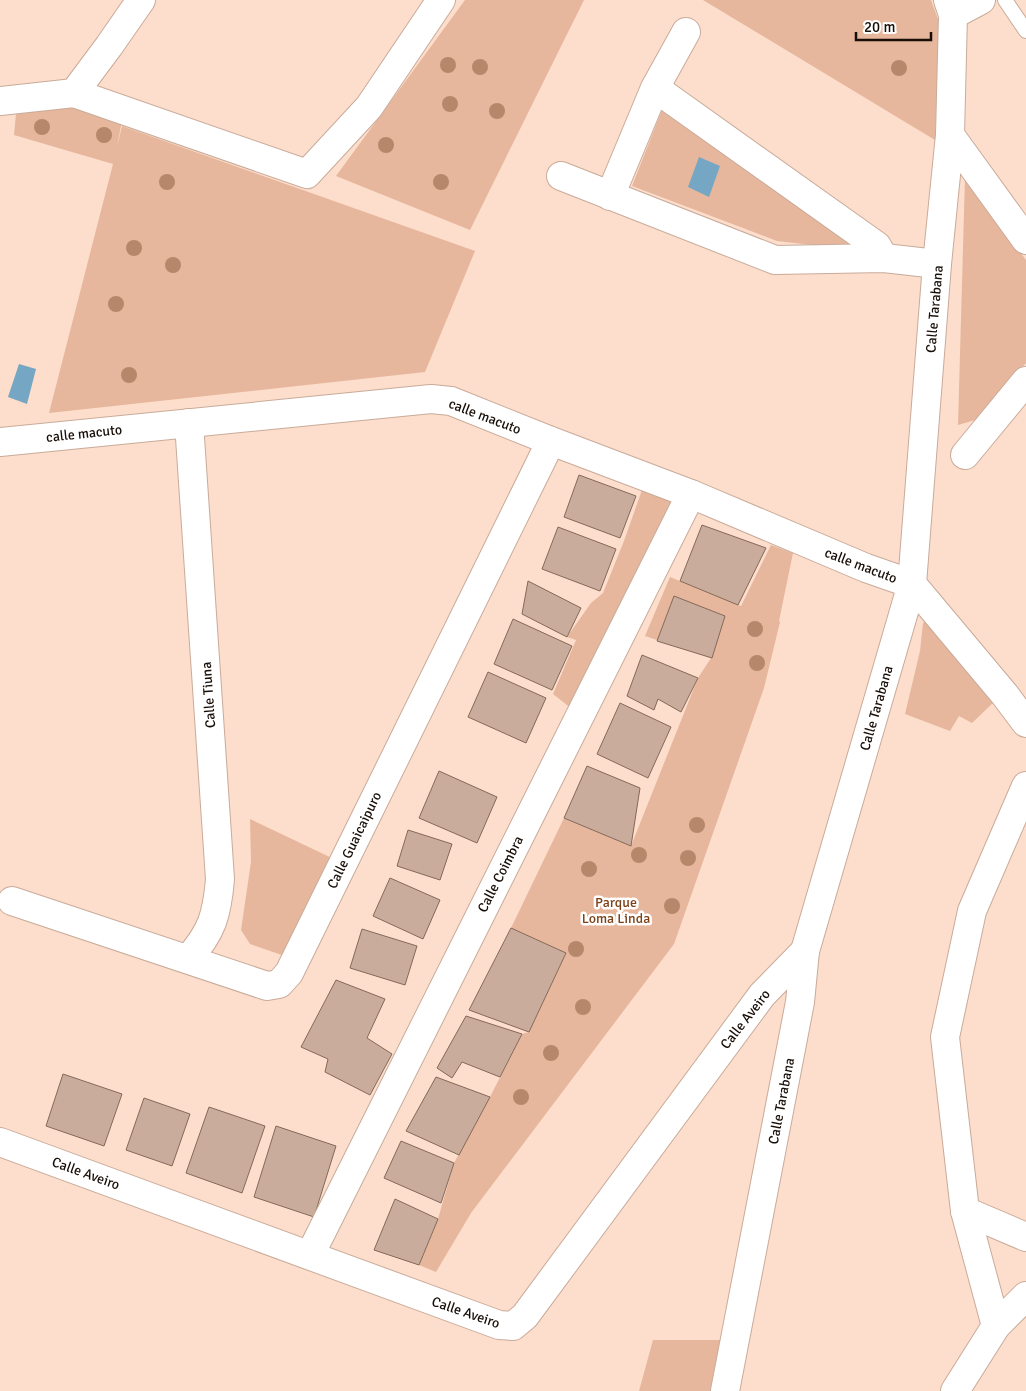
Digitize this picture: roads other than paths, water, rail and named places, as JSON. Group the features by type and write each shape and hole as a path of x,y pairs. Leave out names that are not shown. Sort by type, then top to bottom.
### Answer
{"street":[{"path":"74,93 141,0"},
{"path":"0,101 74,93 308,174 369,107 441,0"},
{"path":"951,7 982,0"},
{"name":"Calle Tarabana","path":"725,1391 800,1002 805,950 912,584 937,264 950,135 951,7"},
{"path":"610,196 655,88 686,32"},
{"path":"655,88 877,246 884,258"},
{"path":"950,135 1026,240"},
{"path":"561,176 775,260 884,258 937,264"},
{"path":"965,455 1026,382"},
{"name":"calle macuto","path":"0,442 431,399 451,401 691,494 866,568 912,584"},
{"name":"Calle Tiuna","path":"188,959 203,942 213,923 218,904 220,879 189,423"},
{"name":"Calle Guaicaipuro","path":"12,901 267,986 279,984 288,973 551,441"},
{"name":"Calle Coimbra","path":"310,1255 691,494"},
{"path":"912,584 1005,695 1026,723"},
{"path":"996,1326 965,1211 945,1037 972,911 1018,834 1026,786"},
{"name":"Calle Aveiro","path":"0,1142 499,1325 513,1326 525,1316 762,995 805,950"},
{"path":"965,1211 1026,1237"},
{"path":"955,1391 996,1326 1026,1296"}],"lane":[{"path":"1005,0 1026,32"}],"water":[{"path":"699,157 720,166 709,197 688,187"},
{"path":"19,364 36,369 27,404 8,397"}],"park label":[{"name":"Parque Loma Linda","path":"616,910"}]}
